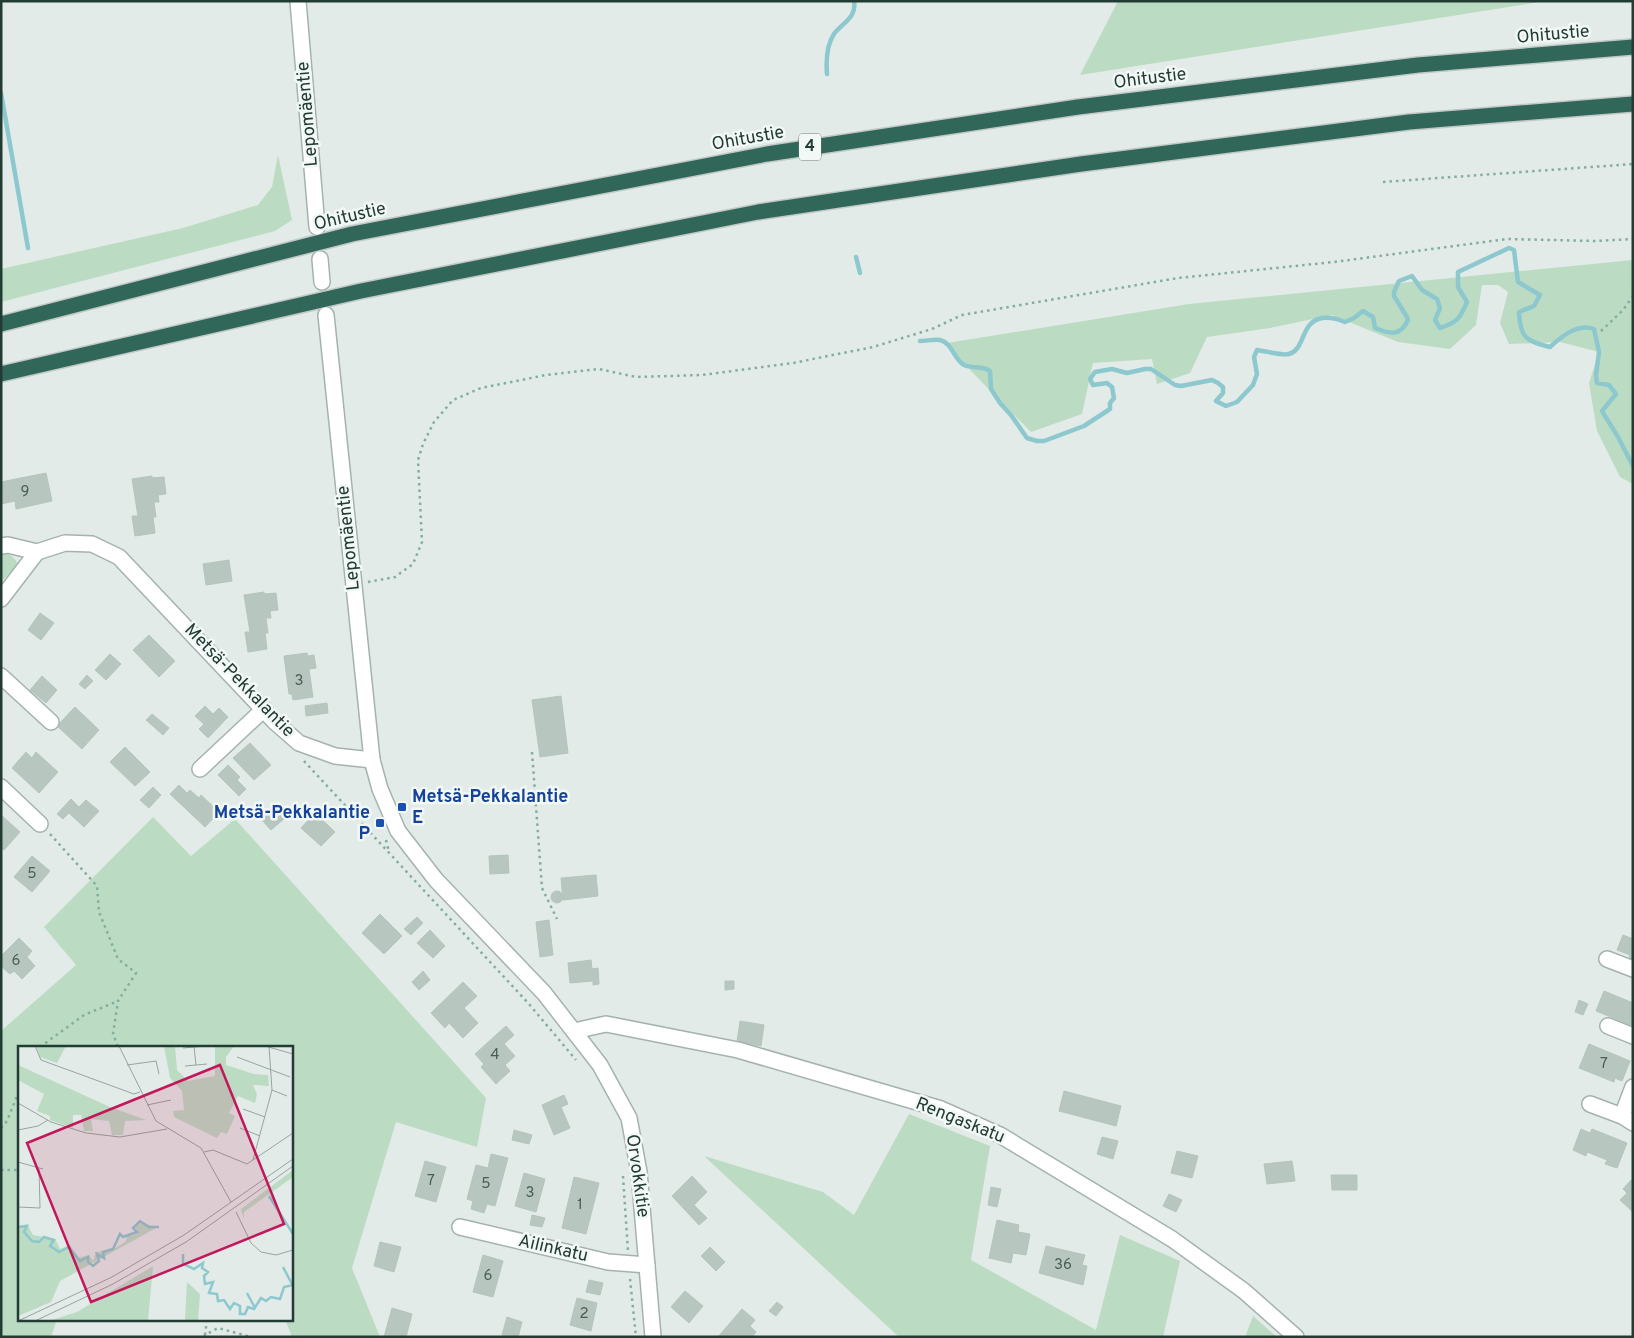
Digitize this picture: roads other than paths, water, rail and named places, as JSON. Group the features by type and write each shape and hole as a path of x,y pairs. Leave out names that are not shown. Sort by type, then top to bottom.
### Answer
{"highway":[{"name":"Ohitustie","path":"1,324 352,234 767,154 1078,107 1399,67 1633,47"},
{"path":"1,374 362,290 758,212 1081,164 1409,122 1633,104"}],"street":[{"name":"Lepomäentie","path":"298,1 317,226"},
{"path":"320,259 322,282"},
{"name":"Lepomäentie","path":"326,316 372,760"},
{"name":"Metsä-Pekkalantie","path":"37,552 65,543 92,544 119,558 299,743 335,756 372,760"},
{"path":"1,546 8,545 37,552 1,600"},
{"path":"1,676 52,722"},
{"path":"200,769 264,709"},
{"path":"372,760 380,789 398,831 436,880 544,993 574,1031"},
{"path":"1,787 40,824"},
{"path":"1607,959 1633,970"},
{"name":"Rengaskatu","path":"574,1031 606,1024 728,1048 941,1109 1000,1135 1172,1239 1244,1291 1296,1337"},
{"path":"1608,1026 1633,1036"},
{"name":"Orvokkitie","path":"574,1031 600,1065 629,1118 639,1172 653,1337"},
{"path":"1590,1104 1627,1120 1633,1087"},
{"name":"Ailinkatu","path":"460,1226 608,1262 647,1265"}],"waterway":[{"path":"827,74 829,43 837,30 851,16 854,1"},
{"path":"1,93 28,248"},
{"path":"920,341 940,340 947,344 964,365 984,368 990,371 991,389 1000,403 1027,438 1044,441 1084,426 1110,409 1110,403 1114,398 1112,387 1107,383 1093,385 1090,379 1095,372 1112,369 1127,373 1151,369 1175,385 1181,386 1212,380 1223,387 1223,393 1216,401 1226,406 1237,402 1253,385 1257,374 1254,357 1257,350 1289,354 1298,347 1306,330 1315,320 1328,318 1345,322 1363,311 1373,317 1375,328 1390,333 1398,332 1408,320 1394,296 1394,292 1399,281 1412,276 1422,290 1437,299 1440,308 1435,320 1440,328 1446,326 1458,319 1467,302 1458,287 1458,272 1509,248 1514,250 1518,282 1540,295 1534,306 1519,312 1521,328 1526,337 1535,343 1550,347 1576,329 1594,329 1599,352 1596,375 1597,383 1609,385 1616,394 1602,411 1633,466"},
{"path":"856,257 860,273"}],"place":[{"name":"Metsä-Pekkalantie E","path":"402,807"},
{"name":"Metsä-Pekkalantie P","path":"380,823"}]}
